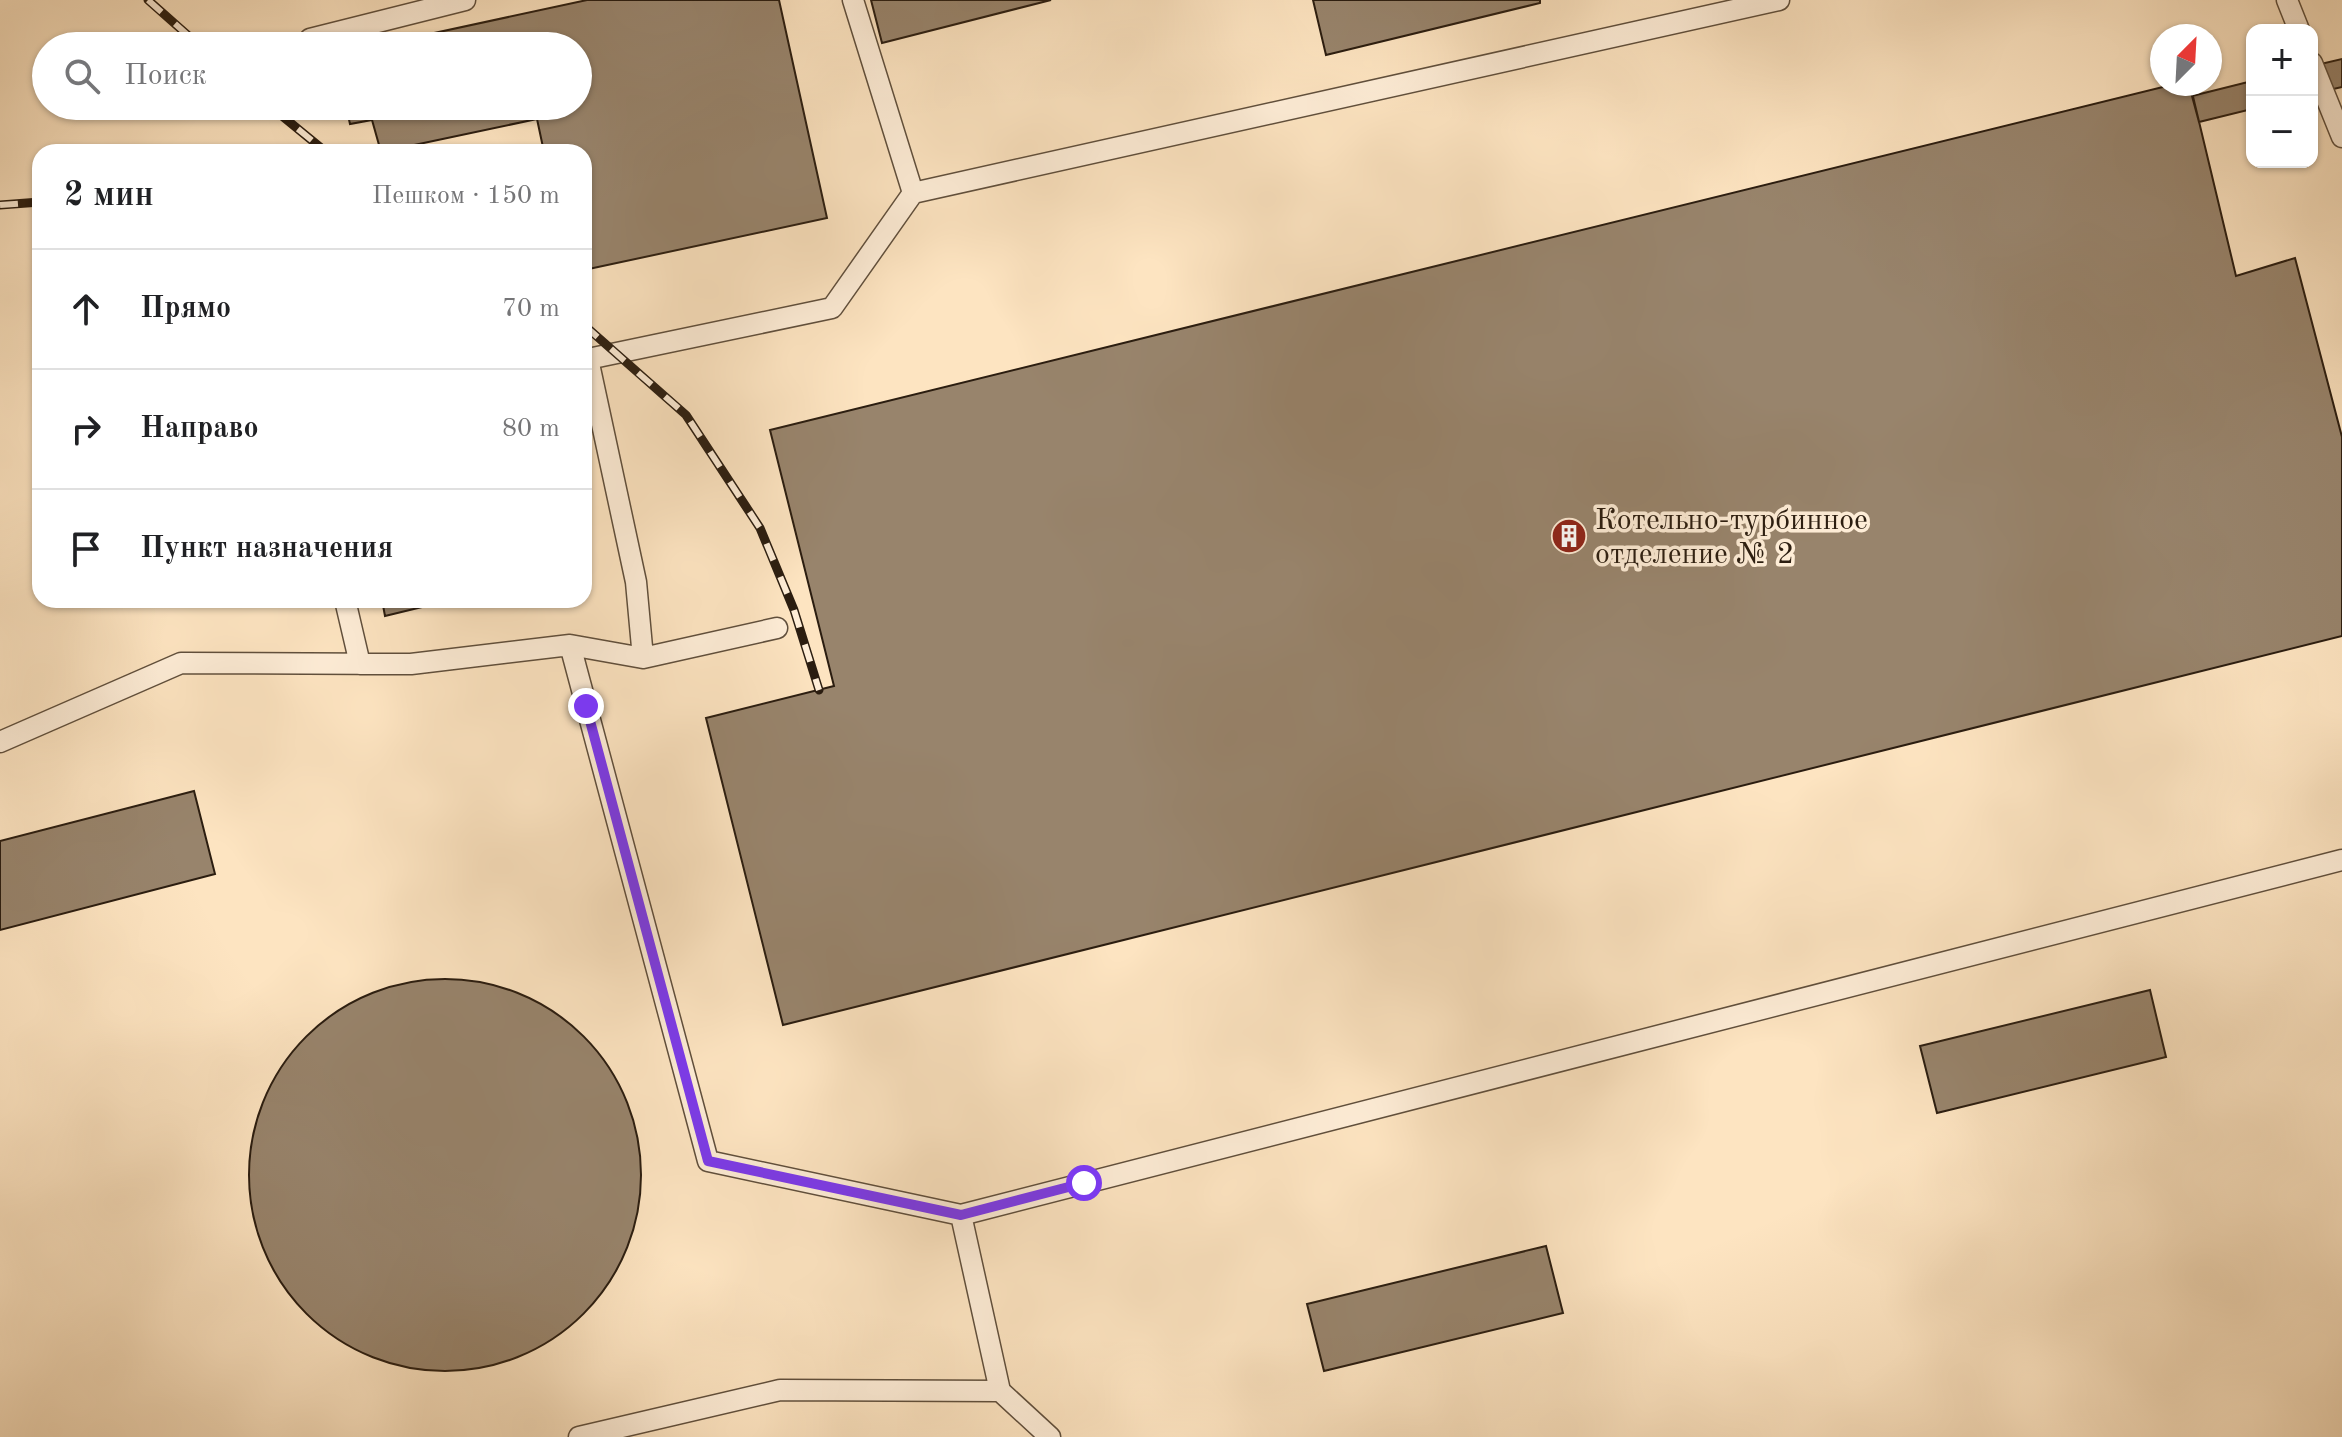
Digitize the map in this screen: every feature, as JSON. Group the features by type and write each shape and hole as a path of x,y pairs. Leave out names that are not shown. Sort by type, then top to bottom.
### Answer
{"lane":[{"path":"338,32 465,0"},
{"path":"853,0 913,193"},
{"path":"592,357 832,308 913,193 1779,0"},
{"path":"2287,0 2297,24"},
{"path":"2318,78 2342,137"},
{"path":"592,385 636,582 643,658"},
{"path":"347,608 360,664"},
{"path":"0,742 181,663 411,664 570,645 643,658 777,628"},
{"path":"570,645 708,1161 961,1215 2342,860"},
{"path":"961,1215 1000,1391 1050,1437"},
{"path":"579,1437 780,1390 1000,1391"}],"building":[{"path":"587,0 779,0 827,218 592,268 592,144 542,144 537,120 592,120 592,32 439,32"},
{"path":"871,0 1051,0 882,43"},
{"path":"1313,0 1540,0 1540,3 1326,55"},
{"path":"2342,59 2342,87 2318,93 2318,65"},
{"path":"2246,82 2246,110 2199,122 2192,96 2222,96 2222,88"},
{"name":"Котельно-турбинное отделение № 2","path":"2150,90 2150,96 2193,96 2236,276 2295,258 2342,437 2342,636 783,1025 706,718 834,686 770,430"},
{"path":"349,120 372,120 350,124"},
{"path":"372,120 532,120 419,144 379,144"},
{"path":"384,608 418,608 385,616"},
{"path":"194,791 215,874 0,930 0,841"},
{"path":"445,979 483,982 520,994 554,1012 584,1036 608,1066 626,1100 638,1137 641,1175 638,1213 626,1250 608,1284 584,1314 554,1338 520,1356 483,1368 445,1371 407,1368 370,1356 336,1338 306,1314 282,1284 264,1250 252,1213 249,1175 252,1137 264,1100 282,1066 306,1036 336,1012 370,994 407,982"},
{"path":"2150,990 2166,1057 1937,1113 1920,1046"},
{"path":"1546,1246 1563,1313 1324,1371 1307,1304"}],"railway":[{"path":"148,0 184,32"},
{"path":"287,120 316,144"},
{"path":"0,205 32,203"},
{"path":"592,332 686,415 760,528 794,610 819,690"}],"place":[{"name":"Котельно-турбинное отделение № 2","path":"1569,536"}],"route":[{"path":"586,706 708,1161 961,1215 1084,1183"}]}
